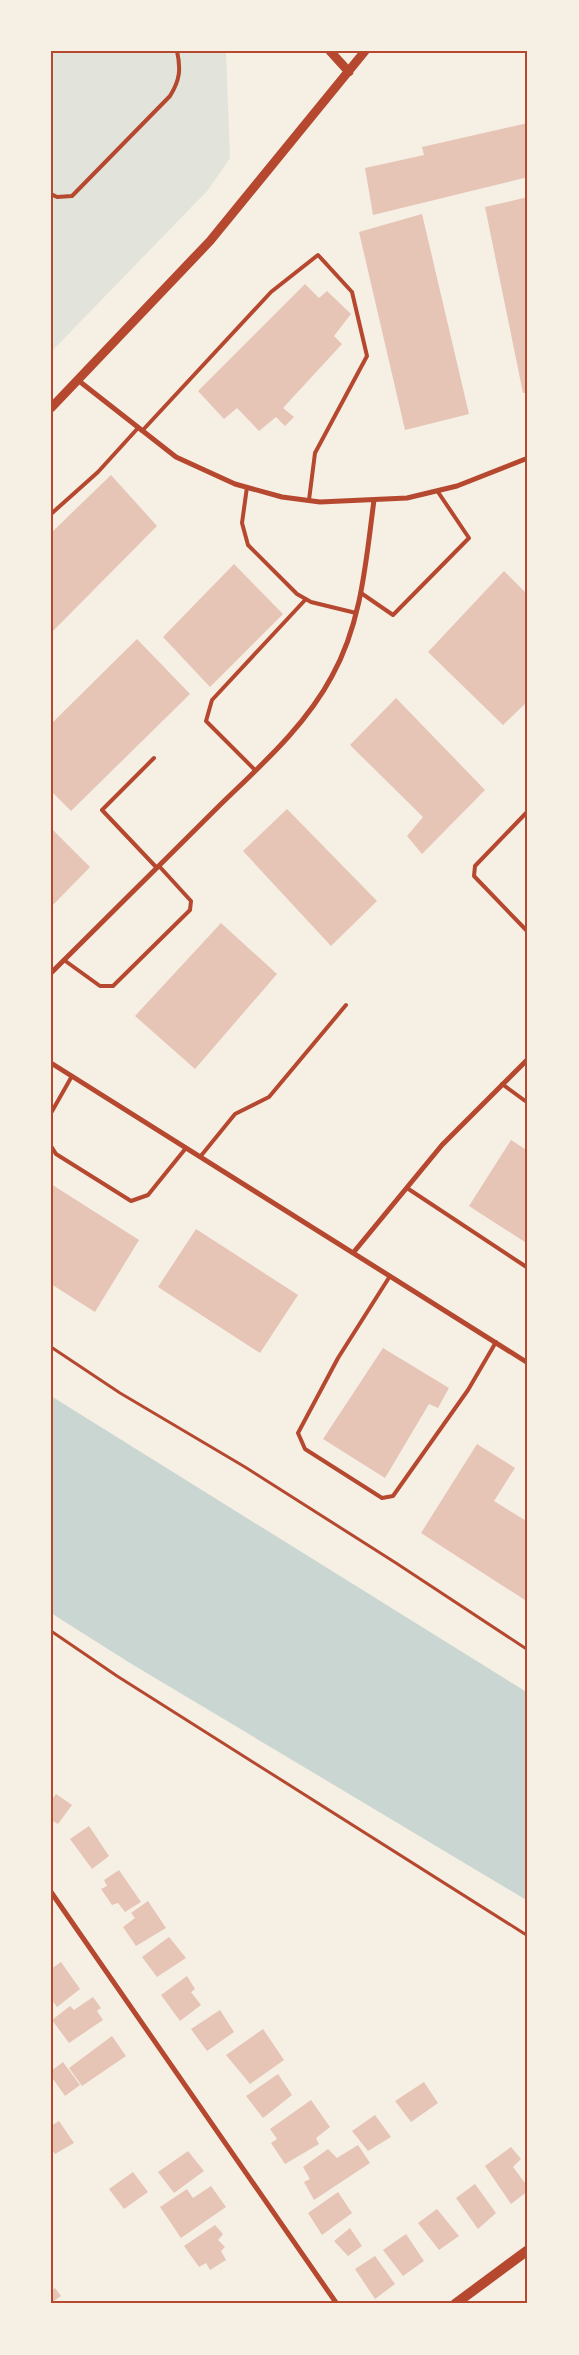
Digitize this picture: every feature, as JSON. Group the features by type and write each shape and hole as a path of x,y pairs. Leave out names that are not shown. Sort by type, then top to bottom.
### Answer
{"main road":[{"path":"455,2304 528,2250"}],"street":[{"path":"330,51 349,72"},
{"path":"51,408 79,381 210,241 365,51"},
{"path":"79,381 176,457 247,487 282,497 309,500 407,498 457,486 528,458"},
{"path":"51,973 301,723 318,700 333,676 350,635 362,593 374,500"},
{"path":"353,1253 442,1145 528,1060"},
{"path":"51,1063 528,1362"},
{"path":"51,1892 337,2304"}],"lane":[{"path":"51,194 57,197 72,196 170,96 177,84 181,69 177,51"},
{"path":"51,514 98,472 271,292 318,255 352,292 367,356 315,453 309,500"},
{"path":"247,487 242,523 248,545 296,594 306,599 356,613"},
{"path":"362,593 393,615 469,538 438,492"},
{"path":"255,770 206,721 208,711 212,700 306,599"},
{"path":"64,960 100,986 113,986 190,910 191,900 102,810 154,758"},
{"path":"528,811 475,866 474,876 528,932"},
{"path":"51,963 56,968"},
{"path":"200,1156 235,1114 268,1097 346,1005"},
{"path":"51,1113 72,1076"},
{"path":"502,1084 528,1103"},
{"path":"51,1146 56,1154 131,1201 148,1195 186,1148"},
{"path":"407,1188 528,1268"},
{"path":"390,1276 338,1358 298,1433 305,1449 382,1498 393,1496 468,1390 496,1342"}],"path":[{"path":"51,1347 120,1393 245,1468 354,1537 528,1650"},
{"path":"51,1631 125,1681 528,1936"}],"shaded area":[{"path":"51,51 226,51 230,158 208,190 51,352"},
{"path":"51,1396 528,1693 528,1901 130,1663 51,1613"}],"building":[{"path":"528,123 528,177 373,215 365,168 424,155 422,147"},
{"path":"528,197 528,392 523,393 485,207"},
{"path":"422,214 469,414 405,430 359,232"},
{"path":"305,284 319,298 327,291 351,314 334,336 342,344 283,408 294,417 285,426 276,417 259,431 237,408 224,419 198,391"},
{"path":"111,475 157,526 51,633 51,533"},
{"path":"234,564 283,614 210,687 163,637"},
{"path":"504,571 528,595 528,701 503,725 428,652"},
{"path":"137,639 190,694 71,811 51,791 51,724"},
{"path":"396,698 485,790 422,854 407,836 423,817 350,745"},
{"path":"287,809 377,901 331,946 243,851"},
{"path":"51,828 90,867 51,907"},
{"path":"221,923 277,974 195,1069 135,1016"},
{"path":"511,1140 528,1151 528,1244 469,1206"},
{"path":"51,1184 139,1240 95,1312 51,1284"},
{"path":"196,1229 298,1295 260,1353 158,1287"},
{"path":"383,1348 449,1388 438,1408 429,1404 385,1478 323,1439"},
{"path":"477,1444 515,1468 494,1501 528,1522 528,1602 421,1533"},
{"path":"56,1794 72,1805 58,1824 51,1820 51,1801"},
{"path":"89,1826 109,1856 92,1869 70,1839"},
{"path":"119,1870 141,1902 125,1912 118,1903 112,1905 101,1889 107,1886 104,1880"},
{"path":"148,1901 166,1928 136,1946 123,1927 135,1918 131,1913"},
{"path":"169,1937 186,1958 157,1977 142,1957"},
{"path":"61,1962 80,1989 57,2007 51,1999 51,1969"},
{"path":"187,1976 195,1989 191,1992 201,2005 180,2021 161,1995"},
{"path":"93,1997 101,2008 97,2011 103,2020 69,2043 52,2020 70,2006 74,2010"},
{"path":"220,2010 234,2032 207,2051 191,2029"},
{"path":"263,2029 284,2060 250,2084 226,2055"},
{"path":"112,2036 126,2056 82,2086 69,2068"},
{"path":"63,2062 80,2085 65,2096 51,2076 51,2071"},
{"path":"278,2074 292,2095 263,2118 246,2096"},
{"path":"424,2082 438,2103 411,2122 395,2101"},
{"path":"311,2100 330,2127 316,2138 319,2144 285,2164 271,2143 277,2139 270,2129"},
{"path":"375,2115 391,2137 368,2151 352,2131"},
{"path":"59,2121 74,2143 55,2154 51,2148 51,2126"},
{"path":"358,2145 370,2163 314,2200 304,2182 310,2179 303,2167 328,2149 337,2158"},
{"path":"511,2147 521,2159 513,2167 528,2187 528,2191 511,2204 485,2166"},
{"path":"188,2151 204,2171 174,2193 158,2172"},
{"path":"133,2172 148,2192 124,2209 109,2189"},
{"path":"475,2184 496,2213 478,2229 456,2198"},
{"path":"211,2186 226,2207 181,2238 160,2207 187,2189 193,2198"},
{"path":"338,2192 352,2213 322,2235 308,2213"},
{"path":"437,2209 459,2236 439,2250 418,2223"},
{"path":"215,2225 223,2234 218,2240 225,2247 221,2251 226,2260 210,2270 206,2263 199,2267 184,2246"},
{"path":"350,2228 362,2246 348,2256 334,2241"},
{"path":"406,2234 424,2261 403,2276 383,2250"},
{"path":"375,2256 395,2284 375,2299 355,2269"},
{"path":"55,2288 61,2296 54,2301 57,2304 51,2304 51,2291"}]}
